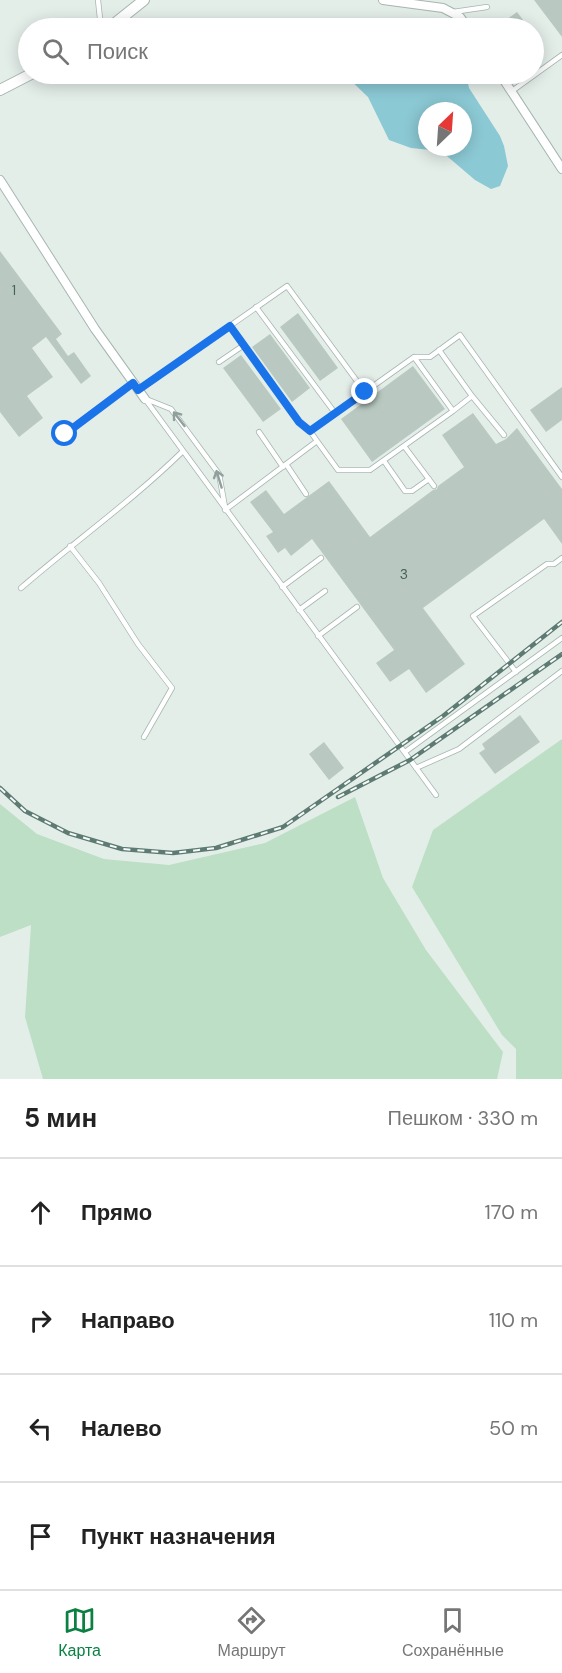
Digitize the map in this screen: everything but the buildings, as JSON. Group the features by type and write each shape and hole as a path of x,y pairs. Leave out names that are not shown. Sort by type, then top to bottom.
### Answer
{"street":[{"path":"122,18 144,0"},
{"path":"383,0 443,8 461,18"},
{"path":"0,90 18,81"},
{"path":"507,84 562,169"},
{"path":"0,180 95,329 145,399"}],"lane":[{"path":"98,0 100,18"},
{"path":"453,12 487,7"},
{"path":"544,68 562,55"},
{"path":"512,91 522,84"},
{"path":"65,434 287,286 365,392"},
{"path":"256,307 335,413"},
{"path":"230,326 299,422 310,431 338,470 370,470 472,396"},
{"path":"310,431 414,357 430,357 460,335 562,477"},
{"path":"219,362 244,345"},
{"path":"439,350 504,435"},
{"path":"414,357 453,411"},
{"path":"145,399 436,795"},
{"path":"145,399 171,409 219,474 225,510"},
{"path":"259,432 306,494"},
{"path":"225,510 317,441"},
{"path":"404,446 434,486"},
{"path":"21,588 155,478 182,452"},
{"path":"384,461 405,491 412,491 429,479"},
{"path":"70,546 99,583 138,644 172,688 144,737"},
{"path":"282,587 321,558"},
{"path":"516,672 473,616 547,564 554,564 562,558"},
{"path":"299,610 325,591"},
{"path":"318,636 357,607"},
{"path":"405,752 562,638"},
{"path":"416,768 459,749 562,671"}],"green space":[{"path":"562,739 562,1079 516,1079 516,1049 502,1035 412,887 433,830"},
{"path":"355,797 383,878 426,950 503,1052 497,1079 43,1079 25,1017 31,925 0,937 0,804 37,834 104,859 169,865 265,843"}],"water":[{"path":"354,84 468,84 500,136 508,166 500,186 491,189 475,180 447,156 472,156 472,102 418,102 418,149 389,140 368,97"}],"railway":[{"path":"0,788 25,811 68,833 122,849 173,853 216,848 283,827 443,716 562,622"},
{"path":"338,797 410,760 562,654"}],"route":[{"path":"65,434 133,383 138,390 230,326 299,422 310,431 365,392"}]}
